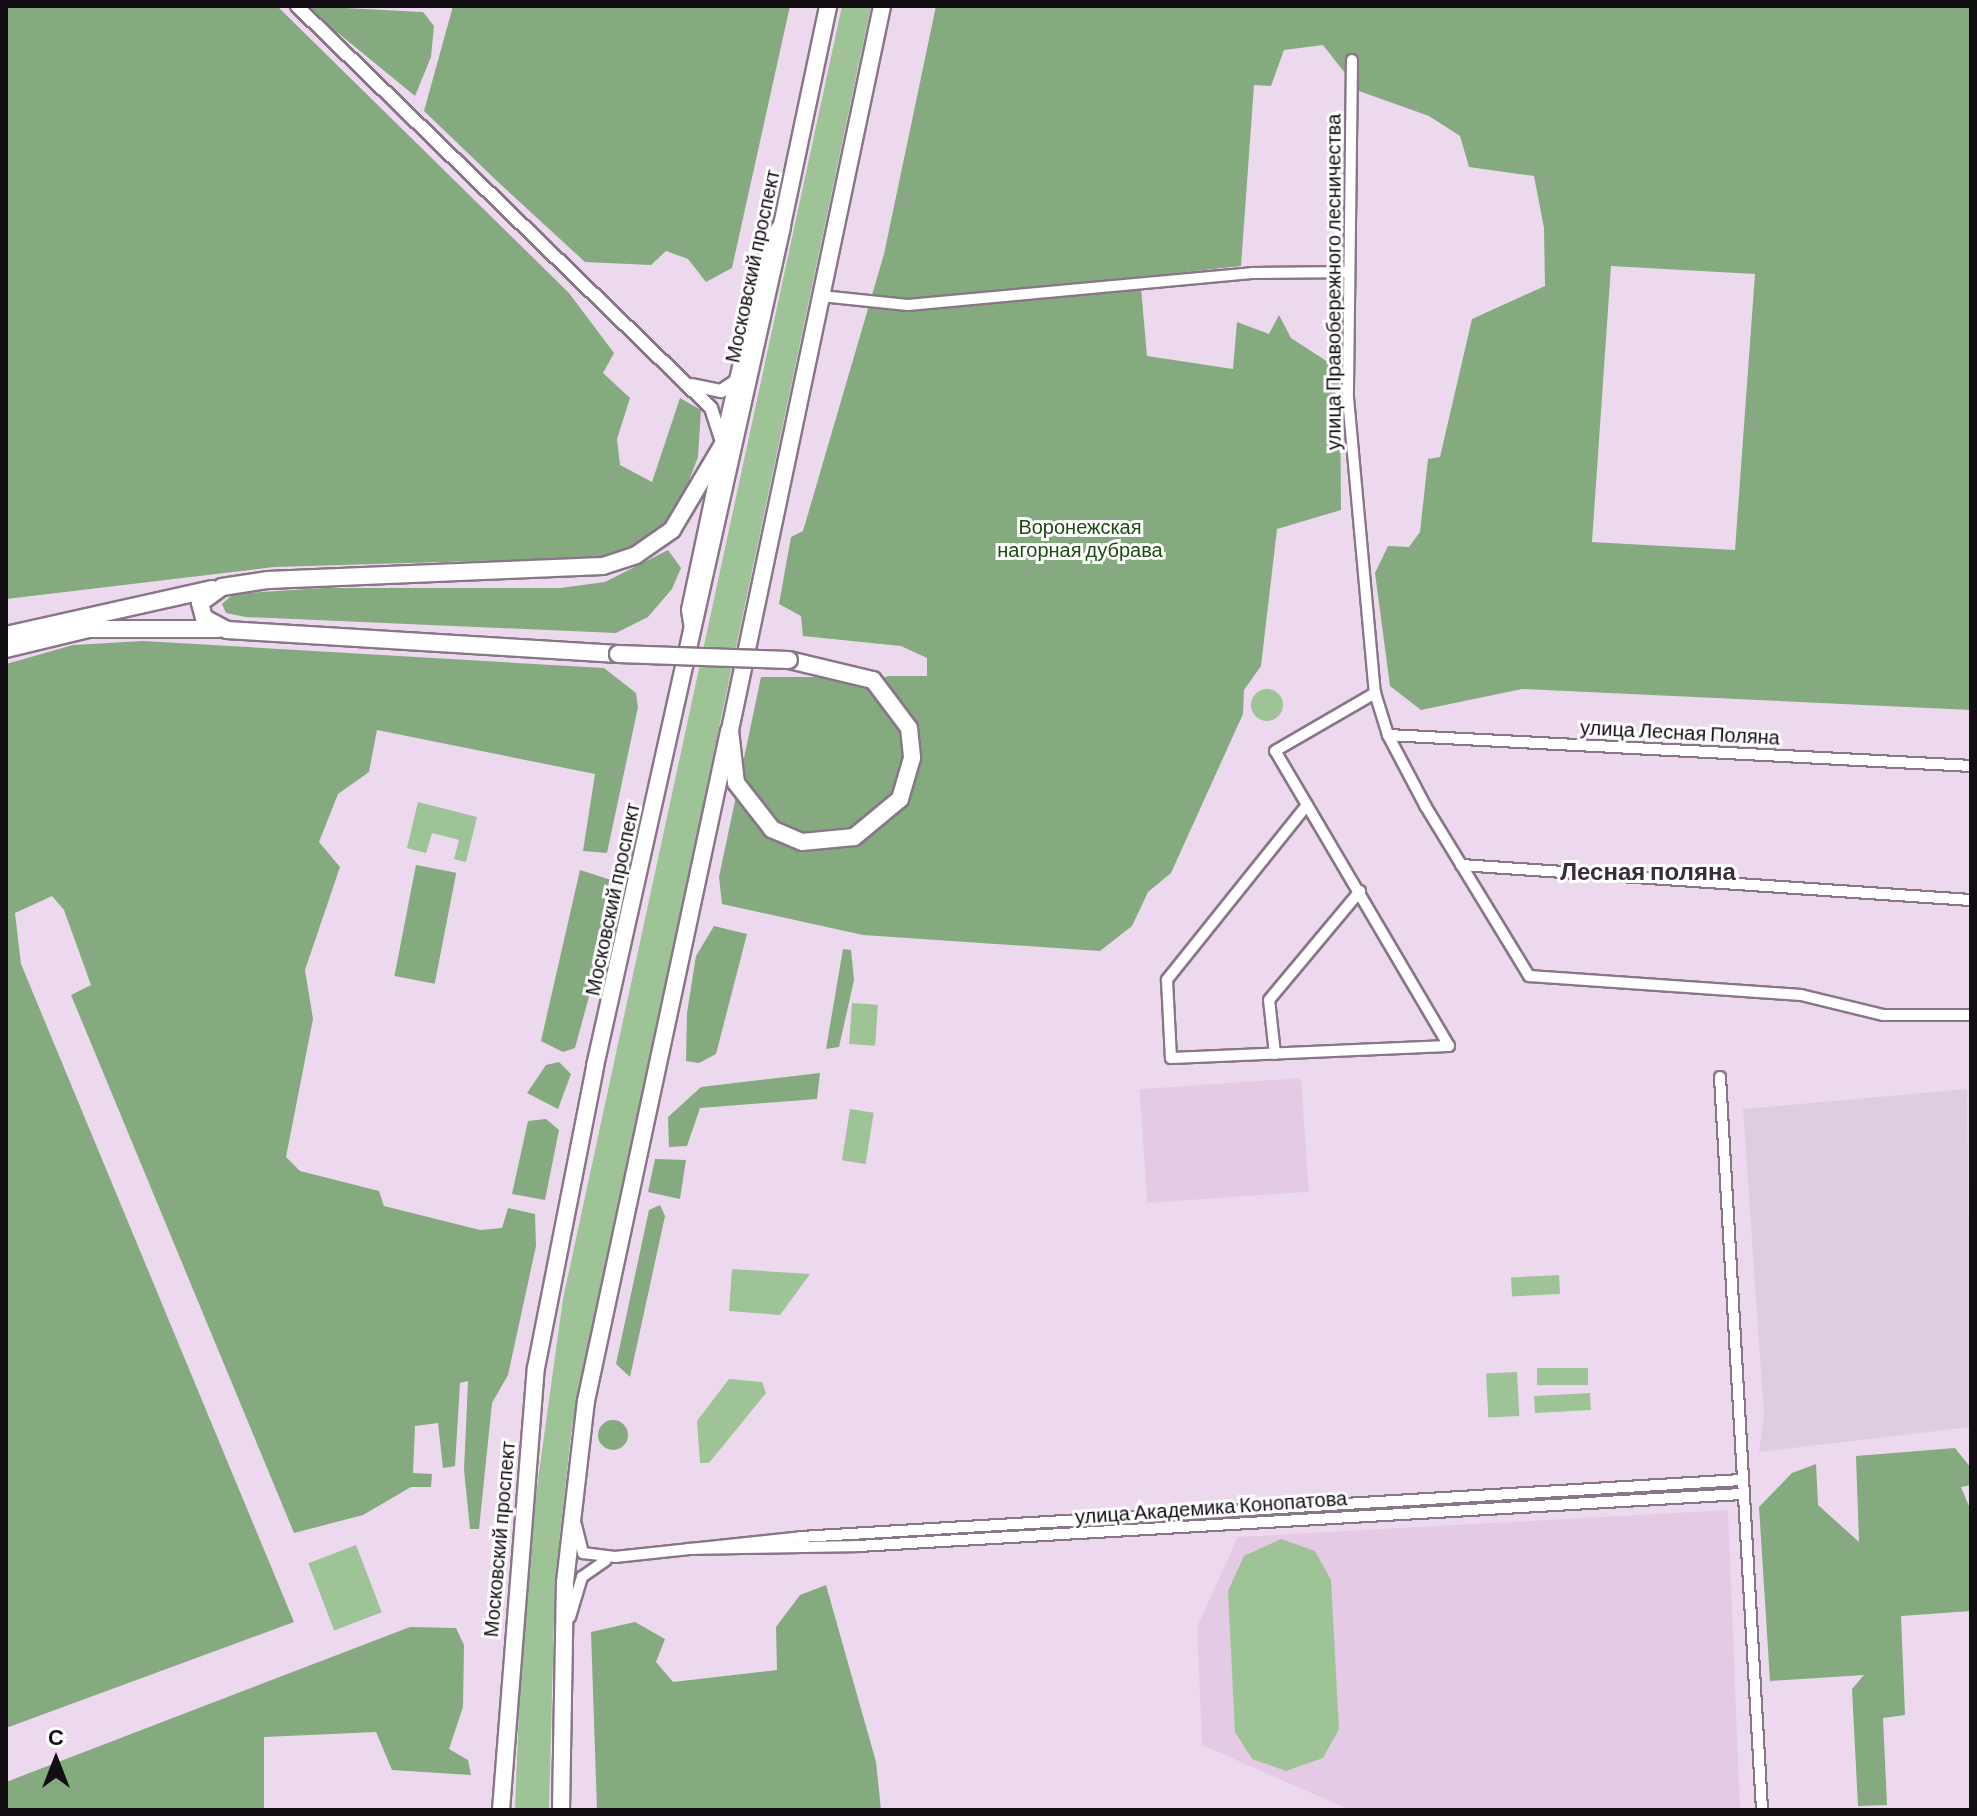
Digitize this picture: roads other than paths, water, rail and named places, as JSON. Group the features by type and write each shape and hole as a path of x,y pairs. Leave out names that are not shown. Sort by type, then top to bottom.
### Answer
{"main road":[{"name":"Московский проспект","path":"501,1810 536,1368 828,6"},
{"path":"561,1810 563,1651 572,1503 605,1300 730,730 882,6"},
{"path":"6,635 222,587 566,571 620,561 655,544 688,512 723,444 770,243 782,225"},
{"path":"222,587 200,609 227,630"},
{"path":"6,649 88,629 227,630 618,654 789,660 858,674 894,699 909,728 912,758 891,812 837,842 786,838 741,793 730,730"}],"street":[{"path":"297,6 692,385 716,417 723,444 688,610 692,635"},
{"name":"улица Правобережного лесничества","path":"1352,60 1349,272 1351,469 1375,693"},
{"path":"821,296 908,305 1252,273 1349,272"},
{"path":"692,385 721,391 739,379"},
{"path":"1307,805 1167,980 1171,1058 1449,1046 1360,891 1275,751 1375,693 1388,735 1461,865 1529,976 1801,995 1883,1015 1971,1015"},
{"name":"улица Лесная Поляна","path":"1388,735 1971,766"},
{"path":"1461,865 1971,900"},
{"path":"1275,1054 1269,1000 1360,891"},
{"path":"1720,1077 1762,1810"},
{"name":"улица Академика Конопатова","path":"615,1557 682,1547 1741,1480"},
{"name":"улица Академика Конопатова","path":"682,1547 785,1550 1742,1494"},
{"path":"572,1503 583,1553 615,1557"},
{"path":"563,1651 577,1586 597,1563 615,1557"}],"district":[{"name":"Лесная поляна","path":"1648,871"}],"park label":[{"name":"Воронежская нагорная дубрава","path":"1080,538"}]}
